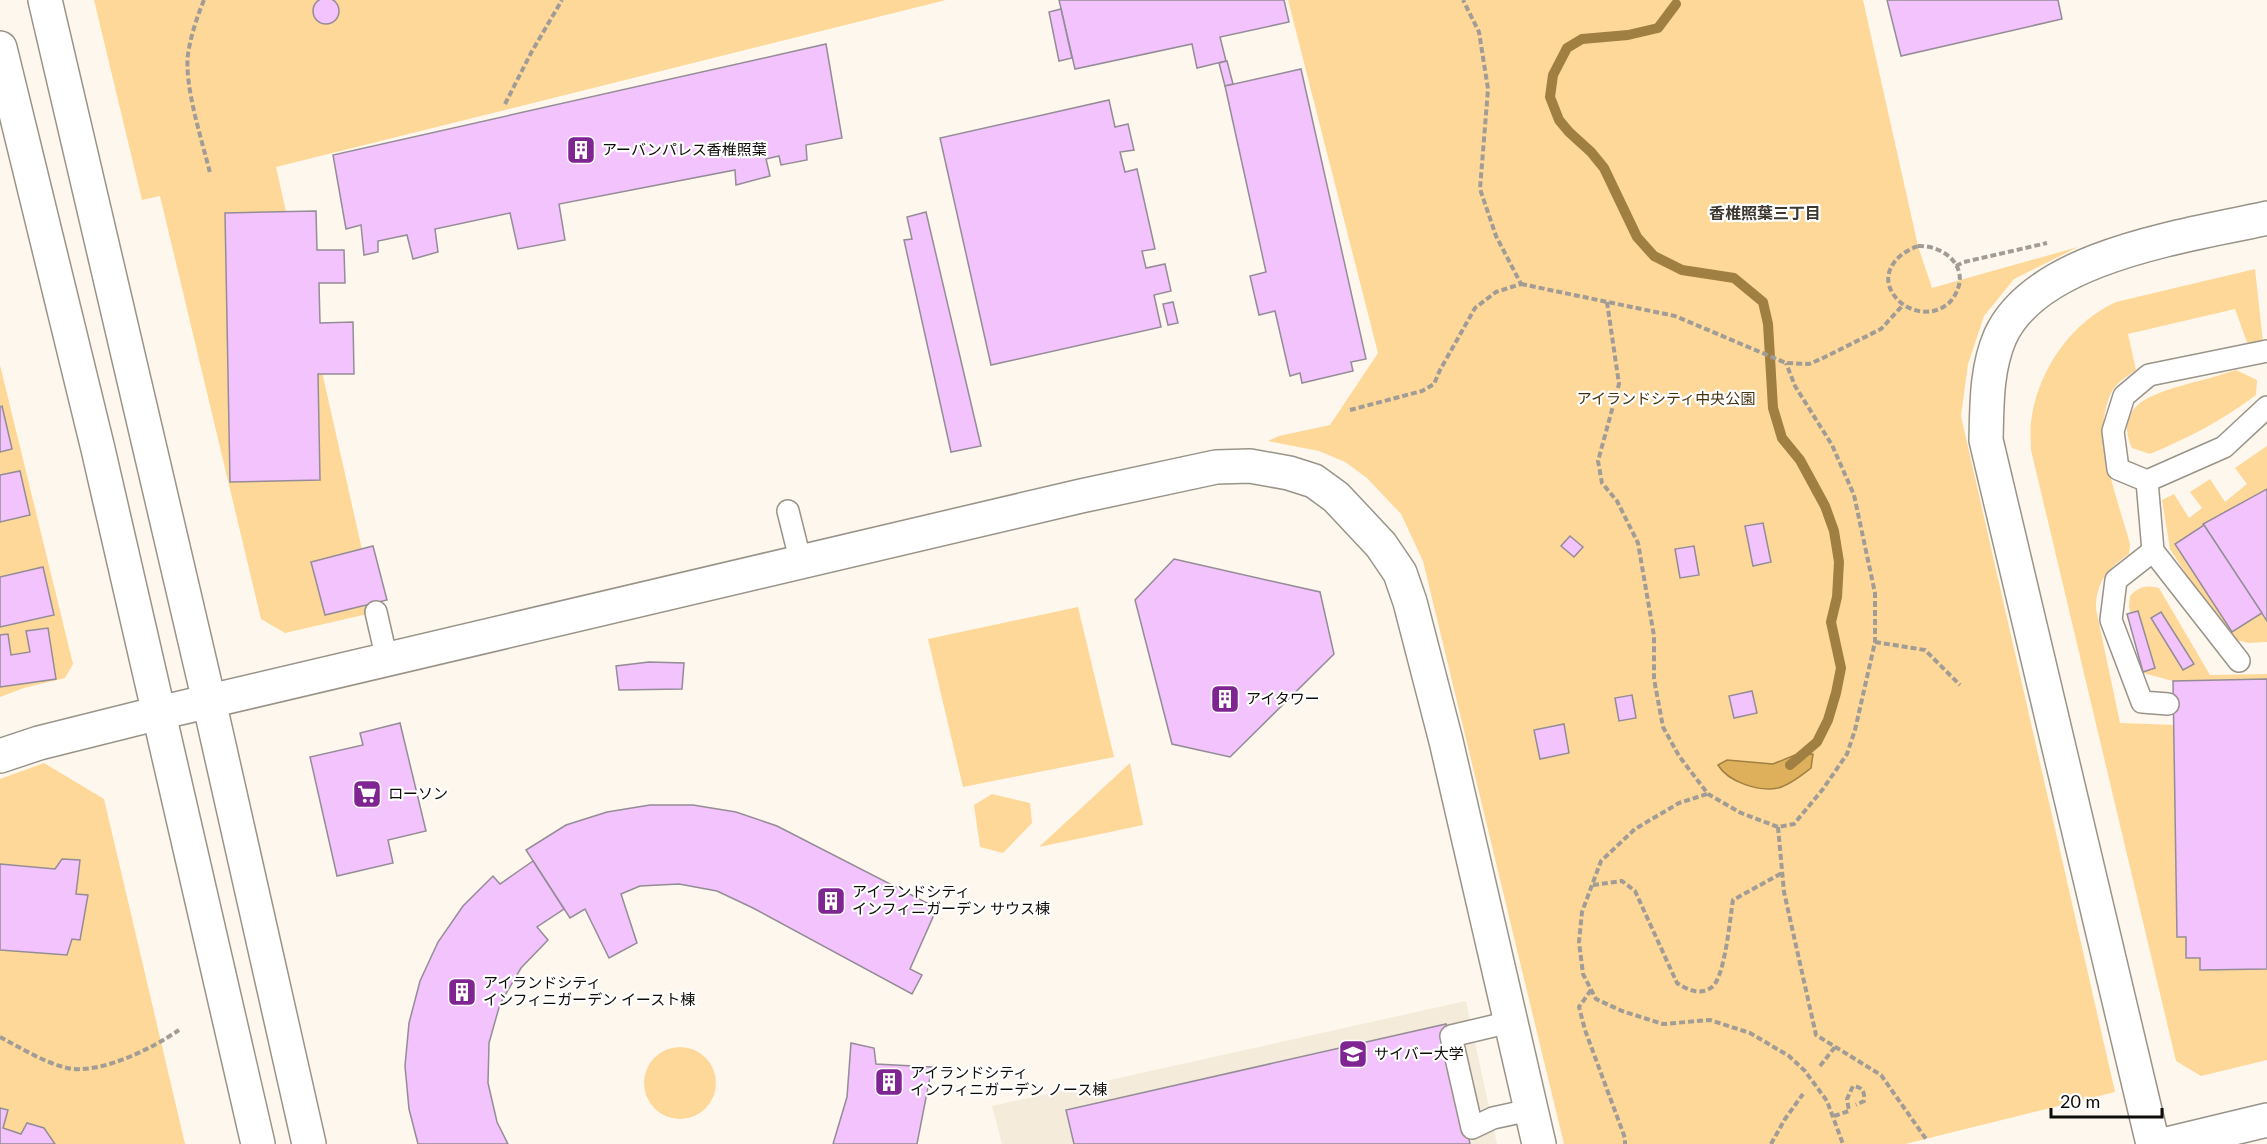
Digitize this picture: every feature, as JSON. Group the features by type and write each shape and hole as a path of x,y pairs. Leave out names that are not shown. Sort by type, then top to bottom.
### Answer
{"street":[{"path":"45,0 209,701 309,1144"},
{"path":"0,48 98,449 258,1144"},
{"path":"2153,1144 1986,440 1988,382 1993,356 2001,335 2023,303 2058,278 2122,251 2267,219"},
{"path":"0,756 39,743 159,713 1081,496 1216,467 1250,466 1289,473 1314,481 1336,497 1381,545 1400,573 1410,602 1446,741 1539,1144"},
{"path":"2167,1144 2267,1120"}],"lane":[{"path":"2267,351 2149,375 2124,396 2113,431 2118,469 2147,481 2224,447 2267,407"},
{"path":"2147,481 2153,551 2239,661"},
{"path":"788,511 801,563"},
{"path":"2153,551 2116,580 2111,620 2142,702 2168,704"},
{"path":"376,612 387,660"},
{"path":"1510,1022 1451,1036 1472,1128 1493,1118 1530,1110"}],"path":[{"path":"204,0 195,21 188,56 189,84 210,173"},
{"path":"505,104 562,0"},
{"path":"1463,0 1479,32 1488,89 1480,189 1496,236 1521,284"},
{"path":"1918,246 1941,249 1950,256 1959,278 1956,293 1949,303 1939,310 1927,312 1914,311 1904,305 1894,297 1890,286 1889,273 1897,256 1918,246"},
{"path":"1350,410 1422,391 1434,384 1475,308 1496,292 1521,284 1675,316 1786,363 1809,364 1841,349 1881,329 1904,305"},
{"path":"1607,302 1619,384 1598,461 1602,483 1617,501 1638,543 1654,636 1654,679 1663,727 1679,756 1708,794 1741,813 1778,827 1794,824 1823,789 1847,754 1855,730 1875,642 1875,593 1854,495 1832,445 1795,386 1786,363"},
{"path":"1875,642 1924,650 1960,685"},
{"path":"1708,794 1679,803 1635,829 1601,861 1582,912 1578,942 1583,974 1596,999 1622,1011 1663,1024 1710,1020 1750,1033 1789,1056 1827,1101 1843,1144"},
{"path":"1778,827 1784,892 1816,1035 1881,1075 1926,1139"},
{"path":"1592,886 1622,881 1635,891 1677,983 1688,990 1701,992 1713,987 1722,969 1733,900 1782,873"},
{"path":"1591,990 1579,1007 1585,1030 1625,1138 1624,1144"},
{"path":"0,1036 42,1059 69,1068 91,1068 160,1043 179,1030"},
{"path":"1820,1066 1835,1047"},
{"path":"1834,1116 1849,1111 1847,1099 1852,1086 1859,1087 1864,1096 1864,1101 1856,1105"},
{"path":"1771,1144 1803,1094"}],"shaded area":[{"path":"1813,754 1811,768 1782,787 1770,789 1753,787 1736,781 1718,765 1727,760 1773,764 1795,755"},
{"name":"サイバー大学","path":"1466,1001 1497,1144 1002,1144 992,1106"}],"green space":[{"path":"94,0 946,0 276,167 376,612 285,633 261,619 160,196 142,200"},
{"name":"アイランドシティ中央公園","path":"1288,0 1863,0 1918,246 1932,288 2078,247 2014,279 1984,316 1968,364 1961,416 2115,1092 1905,1144 1564,1144 1423,561 1401,514 1367,478 1345,462 1319,451 1268,441 1279,436 1330,425 1378,353"},
{"path":"2255,269 2263,342 2248,345 2235,309 2128,334 2136,370 2114,388 2107,404 2104,423 2108,465 2130,544 2129,554 2104,577 2098,591 2096,609 2120,723 2174,725 2173,681 2143,673 2129,606 2130,596 2143,587 2159,588 2210,675 2267,674 2267,1060 2201,1076 2176,1061 2031,450 2031,425 2034,403 2040,385 2058,351 2070,336 2099,311 2116,302"},
{"path":"0,365 73,664 65,678 24,688 0,697"},
{"path":"2236,370 2257,380 2256,395 2205,428 2150,454 2132,448 2128,421 2132,411 2140,403 2162,392"},
{"path":"2267,446 2267,642 2249,643 2227,638 2170,549 2162,500 2174,494 2189,518 2202,508 2190,492 2210,479 2225,502 2247,484 2235,468"},
{"path":"1078,607 1114,757 963,787 928,639"},
{"path":"44,763 104,799 185,1144 0,1144 0,779"},
{"path":"1130,763 1143,825 1039,847"},
{"path":"992,794 1030,803 1032,823 1003,853 980,847 974,805"},
{"path":"687,1047 706,1057 714,1069 716,1083 714,1097 706,1109 694,1117 673,1119 654,1109 646,1097 644,1076 654,1057 666,1049"}],"building":[{"path":"326,-2 335,2 339,11 335,20 326,24 317,20 313,11 317,2"},
{"path":"1059,0 1284,0 1289,22 1220,37 1226,61 1197,68 1192,44 1075,69"},
{"path":"1887,0 2058,0 2062,19 1901,56"},
{"path":"1061,9 1072,58 1059,61 1049,12"},
{"name":"アーバンパレス香椎照葉","path":"826,44 842,138 806,145 807,160 781,165 779,156 766,159 770,176 736,185 735,170 559,204 565,240 518,249 510,213 435,229 438,252 413,259 407,235 378,241 378,252 364,255 361,225 346,229 333,155"},
{"path":"1227,61 1233,84 1225,86 1219,63"},
{"path":"1301,69 1366,359 1351,362 1353,371 1302,383 1300,373 1290,376 1275,311 1259,315 1250,276 1266,272 1225,86"},
{"path":"1109,100 1115,127 1128,124 1134,150 1120,152 1125,172 1137,169 1155,249 1142,251 1146,268 1165,264 1171,291 1154,295 1161,327 991,365 940,138"},
{"path":"316,211 317,250 344,250 345,283 319,283 320,323 353,322 354,374 318,374 320,480 230,482 225,213"},
{"path":"926,212 981,446 951,452 904,240 912,239 907,217"},
{"path":"1173,302 1178,323 1168,325 1163,304"},
{"path":"2,406 12,449 0,452 0,407"},
{"path":"20,471 30,515 0,522 0,475"},
{"path":"2267,489 2267,621 2203,524"},
{"path":"1763,523 1771,562 1753,566 1745,526"},
{"path":"2204,525 2262,613 2232,632 2175,544"},
{"path":"1570,536 1583,547 1574,557 1561,546"},
{"path":"373,546 387,600 325,615 311,562"},
{"path":"1694,546 1699,575 1680,578 1675,549"},
{"name":"アイタワー","path":"1174,559 1320,592 1334,654 1230,757 1172,744 1135,600"},
{"path":"43,567 54,615 0,627 0,577"},
{"path":"2138,611 2155,668 2143,672 2127,614"},
{"path":"2161,612 2194,664 2183,670 2151,618"},
{"path":"48,628 56,679 0,687 0,635 8,634 11,655 30,652 26,631"},
{"path":"649,662 684,663 682,689 619,690 616,666"},
{"path":"2267,679 2267,969 2200,970 2200,958 2186,958 2186,937 2177,937 2173,681"},
{"path":"1752,691 1757,713 1734,718 1729,696"},
{"path":"1632,695 1636,718 1619,721 1615,698"},
{"name":"ローソン","path":"400,723 426,831 388,840 393,863 337,876 310,757 363,745 360,733"},
{"path":"1564,724 1569,753 1540,759 1534,730"},
{"name":"アイランドシティ インフィニガーデン サウス棟","path":"650,805 693,805 736,812 777,826 937,908 910,969 922,975 912,994 717,891 679,884 640,886 621,894 637,943 609,958 585,909 570,918 526,850 566,825 607,812"},
{"path":"62,859 80,860 76,894 88,895 80,940 72,939 67,955 0,950 0,864 55,869"},
{"name":"アイランドシティ インフィニガーデン イースト棟","path":"533,861 564,909 537,927 548,940 521,968 500,1004 489,1043 488,1083 497,1122 508,1144 418,1144 409,1109 405,1066 409,1023 420,981 438,942 463,906 493,876 500,884"},
{"name":"サイバー大学","path":"1446,1024 1470,1144 1074,1144 1066,1110"},
{"name":"アイランドシティ インフィニガーデン ノース棟","path":"851,1043 874,1048 876,1064 932,1067 917,1144 833,1144 847,1097"},
{"path":"0,1108 8,1110 3,1128 21,1134 27,1123 44,1128 55,1144 0,1144"}],"waterway":[{"path":"1676,4 1658,28 1628,35 1582,39 1567,48 1553,75 1550,97 1559,120 1604,168 1637,237 1654,256 1682,270 1734,278 1763,302 1768,324 1773,408 1782,438 1800,460 1825,506 1834,531 1839,562 1837,597 1831,622 1841,668 1836,693 1828,720 1817,742 1790,765"}],"place":[{"name":"アーバンパレス香椎照葉","path":"581,150"},
{"name":"アイタワー","path":"1225,699"},
{"name":"ローソン","path":"367,794"},
{"name":"アイランドシティ インフィニガーデン サウス棟","path":"831,901"},
{"name":"アイランドシティ インフィニガーデン イースト棟","path":"462,992"},
{"name":"サイバー大学","path":"1353,1054"},
{"name":"アイランドシティ インフィニガーデン ノース棟","path":"889,1082"}],"district":[{"name":"香椎照葉三丁目","path":"1765,213"}]}
